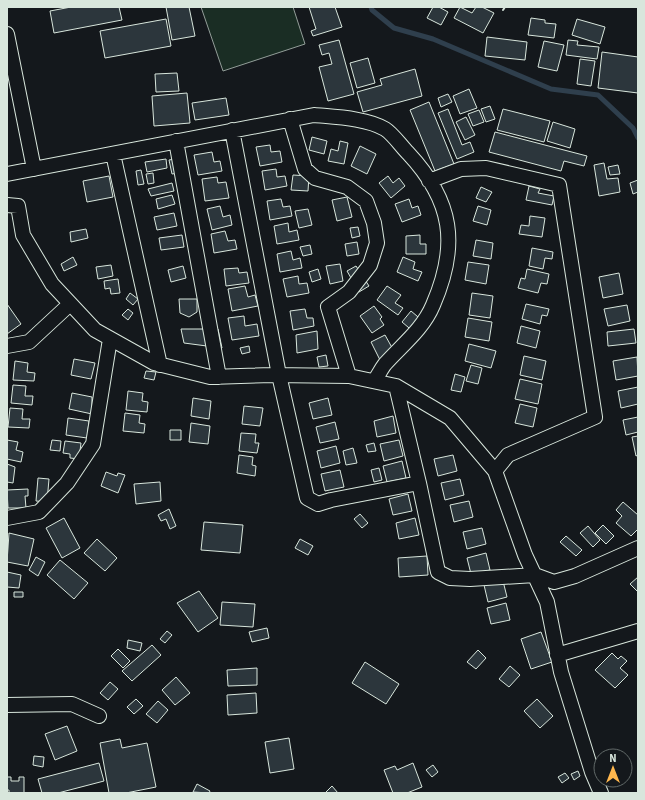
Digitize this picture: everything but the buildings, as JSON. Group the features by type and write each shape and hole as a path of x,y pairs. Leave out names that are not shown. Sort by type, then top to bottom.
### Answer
{"street":[{"path":"7,34 34,169"},
{"path":"7,174 314,115 357,119 385,129 423,169 442,201 449,235 447,267 433,307 409,341 385,364 374,382"},
{"path":"290,119 305,169 315,178 347,187 366,202 374,223 377,243 370,265 349,292 328,307 349,376"},
{"path":"232,130 279,375 307,498 318,504 331,500 419,484"},
{"path":"176,141 219,377"},
{"path":"113,154 160,365"},
{"path":"430,181 461,169 486,168 559,184 596,417 508,455 495,471"},
{"path":"7,204 18,206 23,235 52,284 70,304 95,330 160,365 210,378 279,375 349,376 396,386 450,418 495,471 525,555 547,602 561,672 592,772 602,793"},
{"path":"7,346 29,342 70,304"},
{"path":"7,518 39,512 67,484 93,444 110,338"},
{"path":"396,386 438,572 450,578 470,579 534,575 554,582 575,576 638,548"},
{"path":"557,655 638,631"},
{"path":"7,705 72,704 98,716"}],"green space":[{"path":"201,7 293,7 305,44 223,71"}],"waterway":[{"path":"371,7 372,10 394,28 433,39 551,89 598,95 633,128 638,138"}]}
